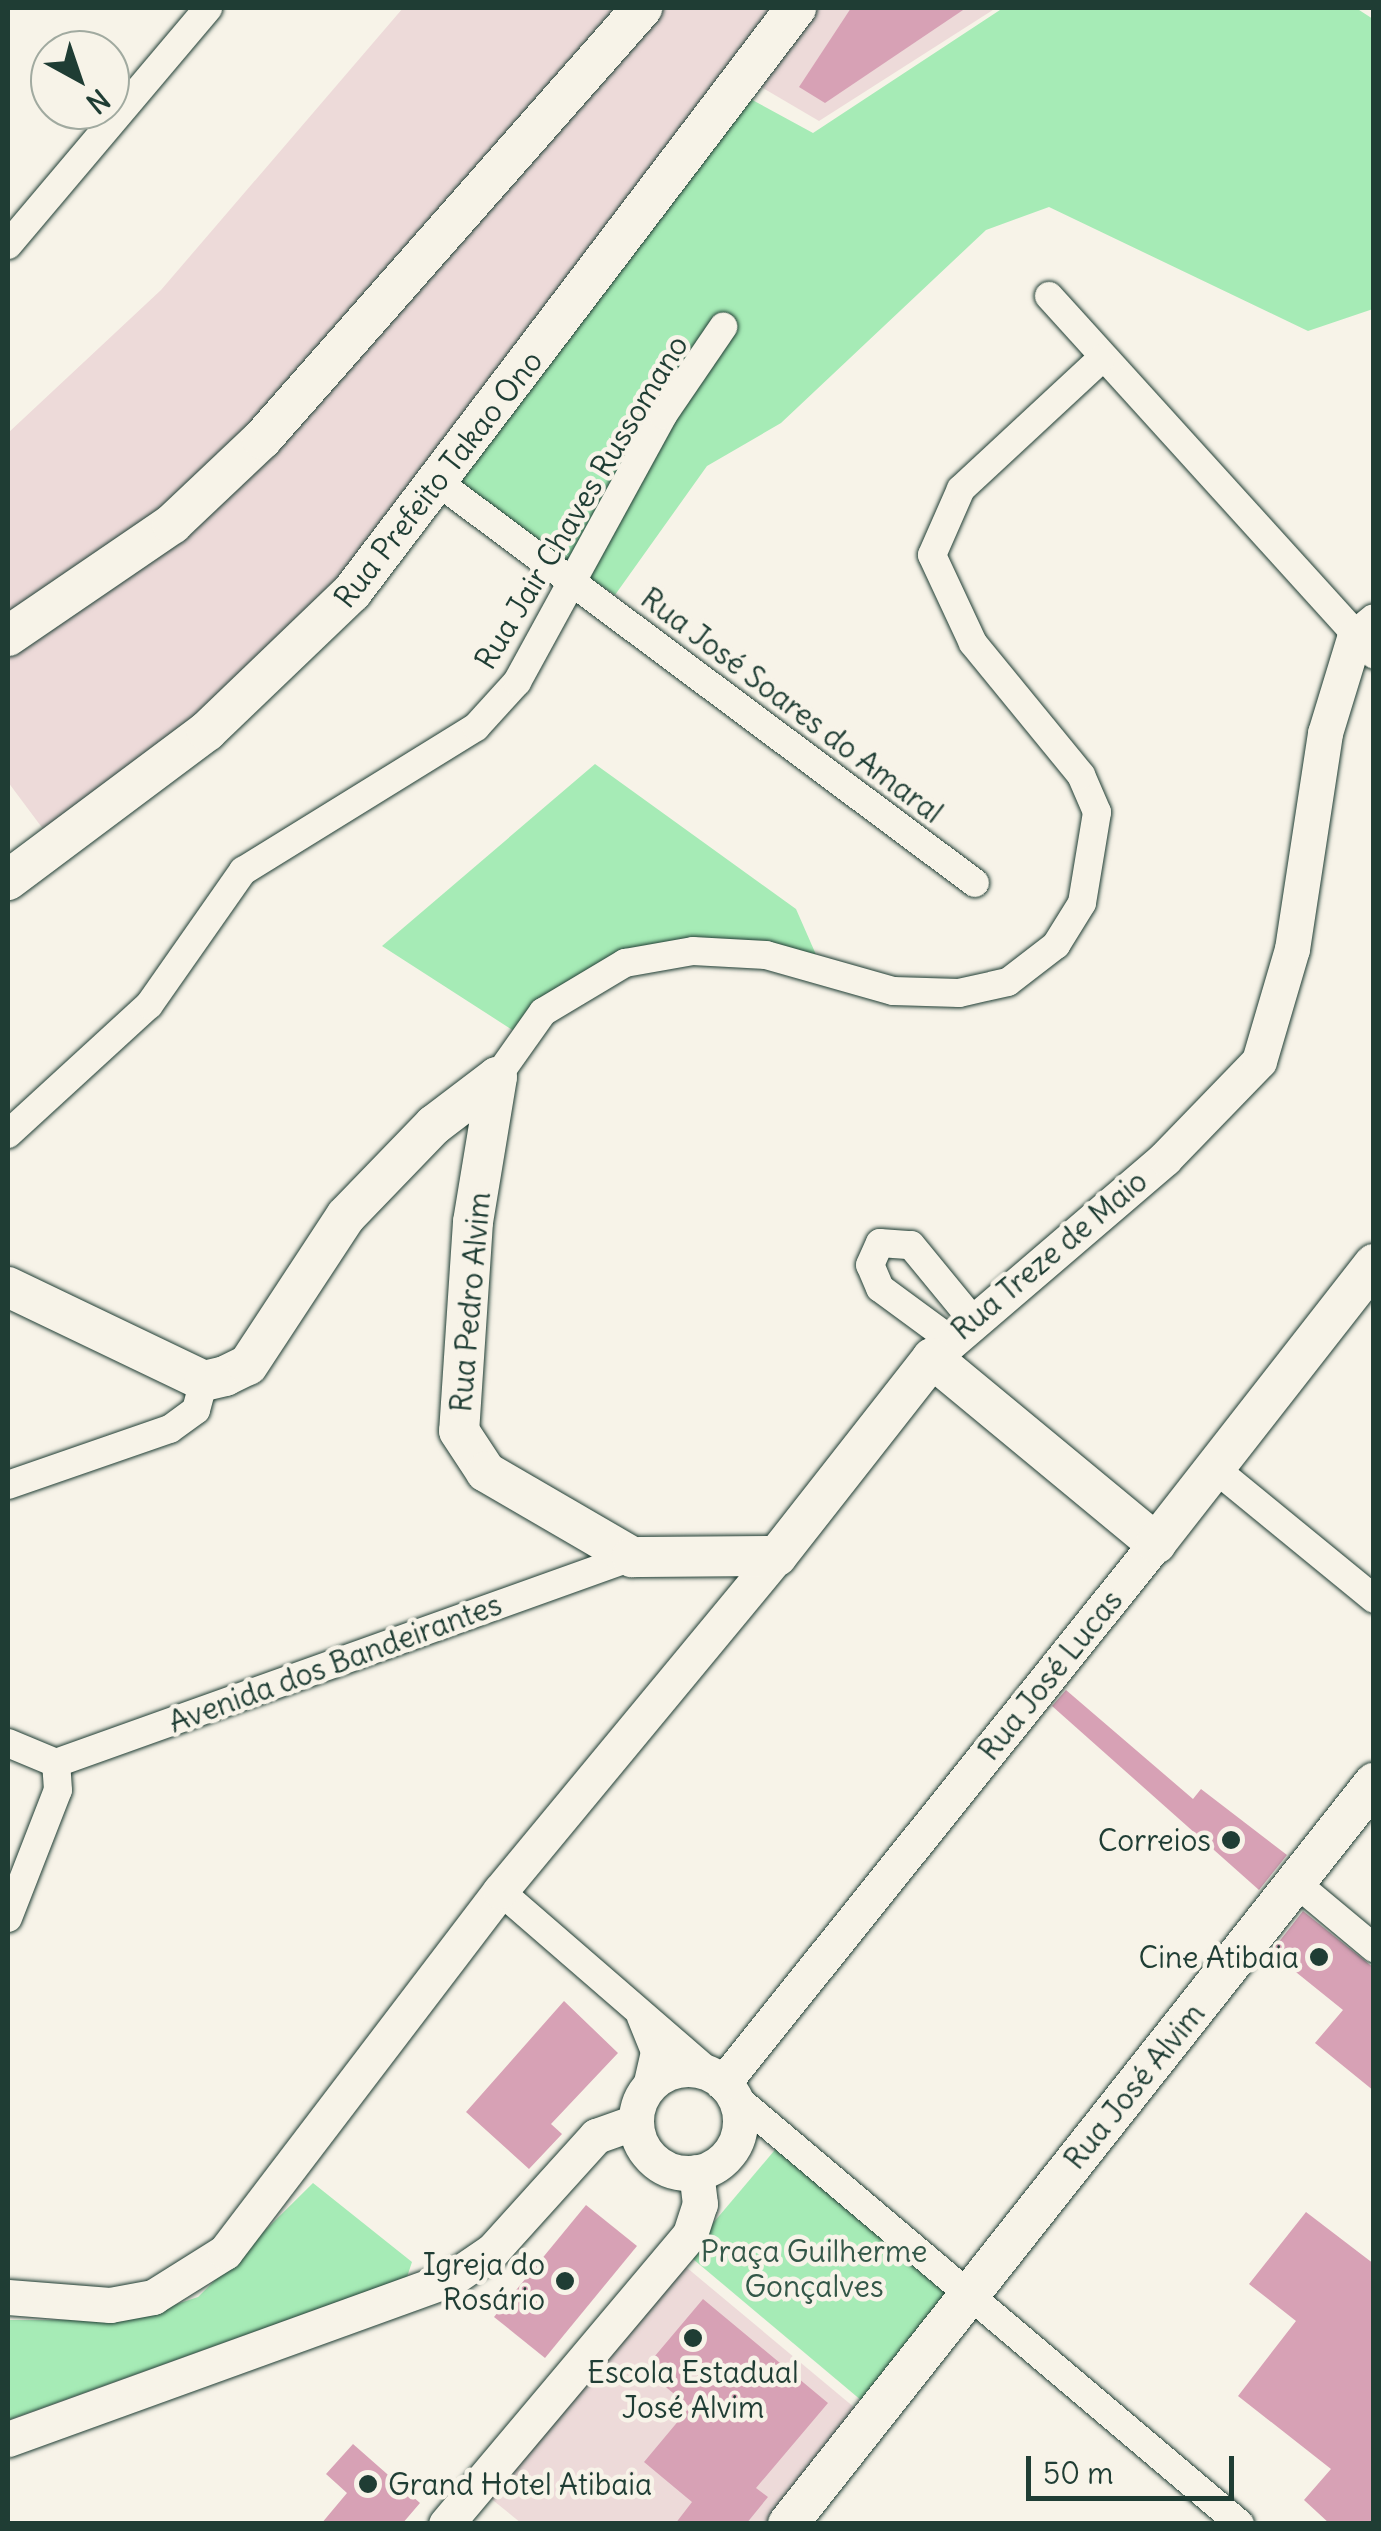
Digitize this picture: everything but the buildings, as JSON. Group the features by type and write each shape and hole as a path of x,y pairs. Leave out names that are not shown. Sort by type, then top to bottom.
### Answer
{"main road":[{"path":"8,636 172,524 262,439 642,8"},
{"name":"Rua Prefeito Takao Ono","path":"8,880 270,678 442,484 796,8"},
{"path":"8,1287 204,1381 248,1365 346,1216 434,1126 498,1077"},
{"name":"Rua Pedro Alvim","path":"498,1077 473,1222 459,1431 486,1472 632,1557"},
{"name":"Rua José Lucas","path":"1156,1543 1374,1264"},
{"path":"951,1338 1156,1543"},
{"name":"Rua Treze de Maio","path":"777,1556 951,1338"},
{"name":"Avenida dos Bandeirantes","path":"632,1557 777,1556"},
{"name":"Rua José Alvim","path":"788,2524 1374,1784"}],"street":[{"path":"8,245 208,8"},
{"path":"1049,296 1100,360 1367,638"},
{"name":"Rua Jair Chaves Russomano","path":"8,1134 149,1005 243,872 476,726 545,640 569,578 723,327"},
{"path":"498,1077 543,1012 625,963 693,951 766,955 893,991 960,992 1008,982 1056,946 1082,903 1097,812 1073,764 972,642 932,555 961,489 1100,360"},
{"name":"Rua José Soares do Amaral","path":"442,484 975,884"},
{"name":"Rua Treze de Maio","path":"951,1338 1165,1158 1259,1061 1292,949 1325,733 1367,638"},
{"path":"8,1485 170,1429 196,1410 204,1381"},
{"path":"1214,1466 1374,1598"},
{"name":"Rua José Lucas","path":"722,2084 1156,1543"},
{"name":"Rua Treze de Maio","path":"8,2297 110,2305 153,2297 225,2252 500,1891 777,1556"},
{"name":"Avenida dos Bandeirantes","path":"56,1763 632,1557"},
{"path":"8,1744 56,1763 58,1790 8,1918"},
{"path":"1296,1884 1374,1948"},
{"path":"500,1891 1240,2524"},
{"path":"638,2011 656,2052 641,2105 661,2166 696,2172 735,2144 722,2084"},
{"path":"8,2439 451,2279 493,2250 596,2136 641,2105 676,2070 722,2084"},
{"path":"446,2524 690,2234 700,2204 696,2172"}],"shaded area":[{"path":"403,8 632,8 168,519 8,623 8,433 161,290"},
{"path":"649,8 793,8 346,588 52,841 8,782 8,640 175,529"},
{"path":"798,8 996,8 819,121 746,78"},
{"name":"Escola Estadual José Alvim","path":"680,2262 861,2413 774,2523 521,2523 484,2493"}],"green space":[{"path":"1003,8 1356,8 1373,19 1373,309 1308,331 1049,207 986,230 781,423 707,466 615,595 448,482 745,96 813,133"},
{"path":"595,764 796,909 821,966 764,945 692,937 623,955 514,1031 382,946"},
{"name":"Praça Guilherme Gonçalves","path":"779,2145 956,2294 868,2406 687,2254"},
{"path":"313,2183 412,2262 407,2277 8,2420 8,2320 129,2320 198,2297"}],"place":[{"name":"Correios","path":"1231,1840"},
{"name":"Cine Atibaia","path":"1319,1957"},
{"name":"Igreja do Rosário","path":"565,2281"},
{"name":"Escola Estadual José Alvim","path":"693,2338"},
{"name":"Grand Hotel Atibaia","path":"368,2484"}]}
